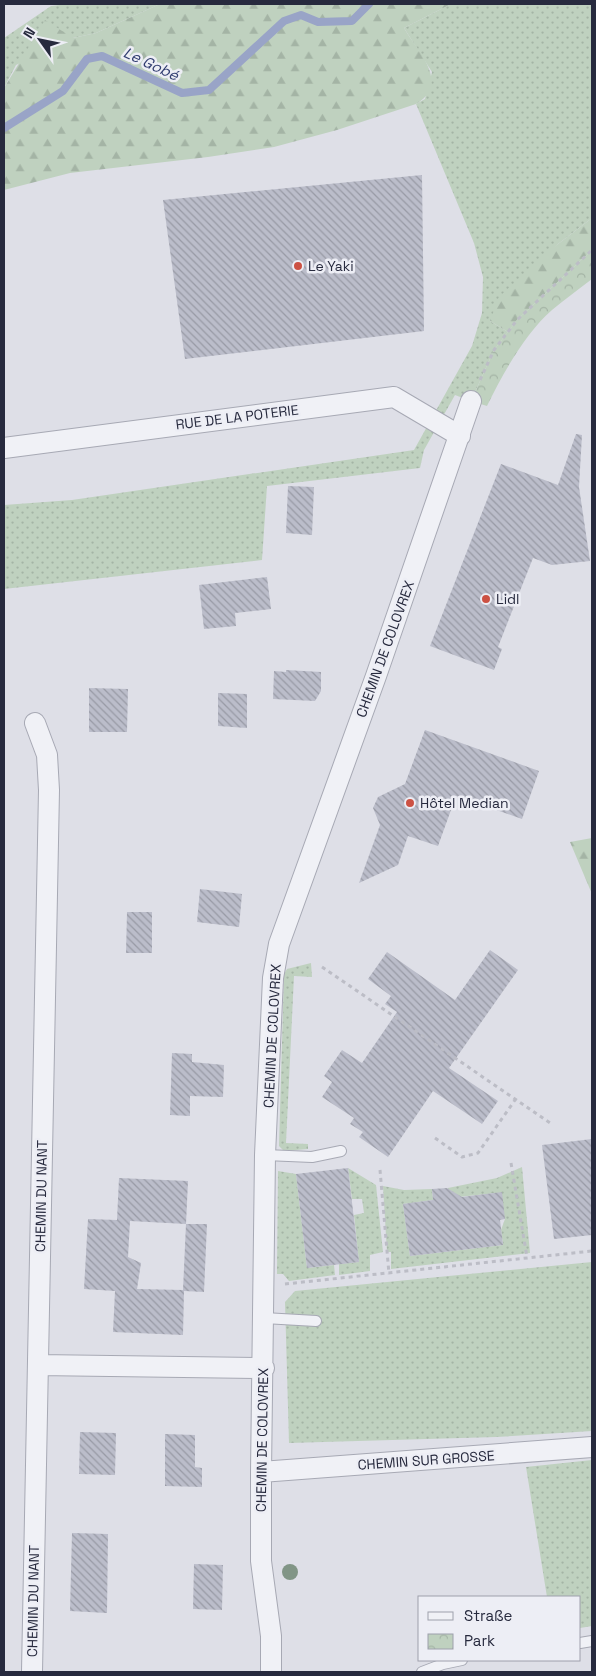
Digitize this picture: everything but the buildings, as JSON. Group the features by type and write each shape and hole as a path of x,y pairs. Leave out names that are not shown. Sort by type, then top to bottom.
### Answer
{"street":[{"name":"RUE DE LA POTERIE","path":"4,448 394,397 460,436"},
{"name":"CHEMIN DE COLOVREX","path":"271,1672 271,1636 261,1561 261,1472 264,1368 265,1155 273,978 279,944 471,401"},
{"name":"CHEMIN DU NANT","path":"32,1672 49,790 47,755 35,723"},
{"path":"38,1365 264,1368"},
{"name":"CHEMIN SUR GROSSE","path":"261,1472 592,1447"}],"lane":[{"path":"265,1155 312,1157 341,1151"},
{"path":"264,1318 316,1321"},
{"path":"422,1672 457,1661"}],"path":[{"path":"471,401 494,350 517,320 592,250"},
{"path":"322,967 553,1126"},
{"path":"435,1138 462,1157 478,1153 515,1100"},
{"path":"511,1162 527,1257"},
{"path":"380,1170 389,1274"},
{"path":"264,1286 592,1251"}],"green space":[{"path":"68,4 160,4 96,33 73,38 16,65 4,88 4,38 51,6"},
{"path":"160,4 451,4 404,28 423,57 431,77 431,87 426,96 416,104 337,130 274,147 208,157 70,173 4,190 4,88 45,20 73,38 96,33"},
{"path":"451,4 592,4 592,218 558,244 490,321 508,332 494,350 471,401 455,395 424,450 420,468 267,486 262,560 4,589 4,505 72,500 414,450 472,346 482,313 483,277 474,243 416,104 425,99 432,72 404,28"},
{"path":"592,218 592,250 517,320 508,332 490,321 499,297 558,244"},
{"path":"592,250 592,279 542,319 507,368 487,406 471,401 494,350 517,320"},
{"path":"592,838 592,894 570,842"},
{"path":"311,963 312,977 294,976 286,1143 308,1144 308,1149 284,1151 279,1146 284,974 287,969"},
{"path":"522,1167 530,1253 391,1269 391,1252 387,1252 383,1186 404,1190 432,1189 433,1200 403,1204 410,1256 503,1245 501,1230 505,1219 496,1193 449,1198 448,1188 497,1178"},
{"path":"348,1168 376,1185 383,1252 370,1255 370,1271 339,1275 339,1264 359,1262 354,1215 364,1213 362,1199 352,1199"},
{"path":"278,1171 296,1174 307,1268 334,1265 335,1275 289,1281 283,1274 277,1274"},
{"path":"592,1262 592,1431 496,1437 289,1443 285,1302 295,1291"},
{"path":"592,1460 592,1626 581,1628 581,1596 547,1596 526,1467"}],"waterway":[{"name":"Le Gobé","path":"4,128 63,91 87,59 102,56 182,93 209,90 284,21 301,15 318,22 352,21 369,4"}],"place":[{"name":"Le Yaki","path":"298,266"},
{"name":"Lidl","path":"486,599"},
{"name":"Hôtel Median","path":"410,803"}]}
